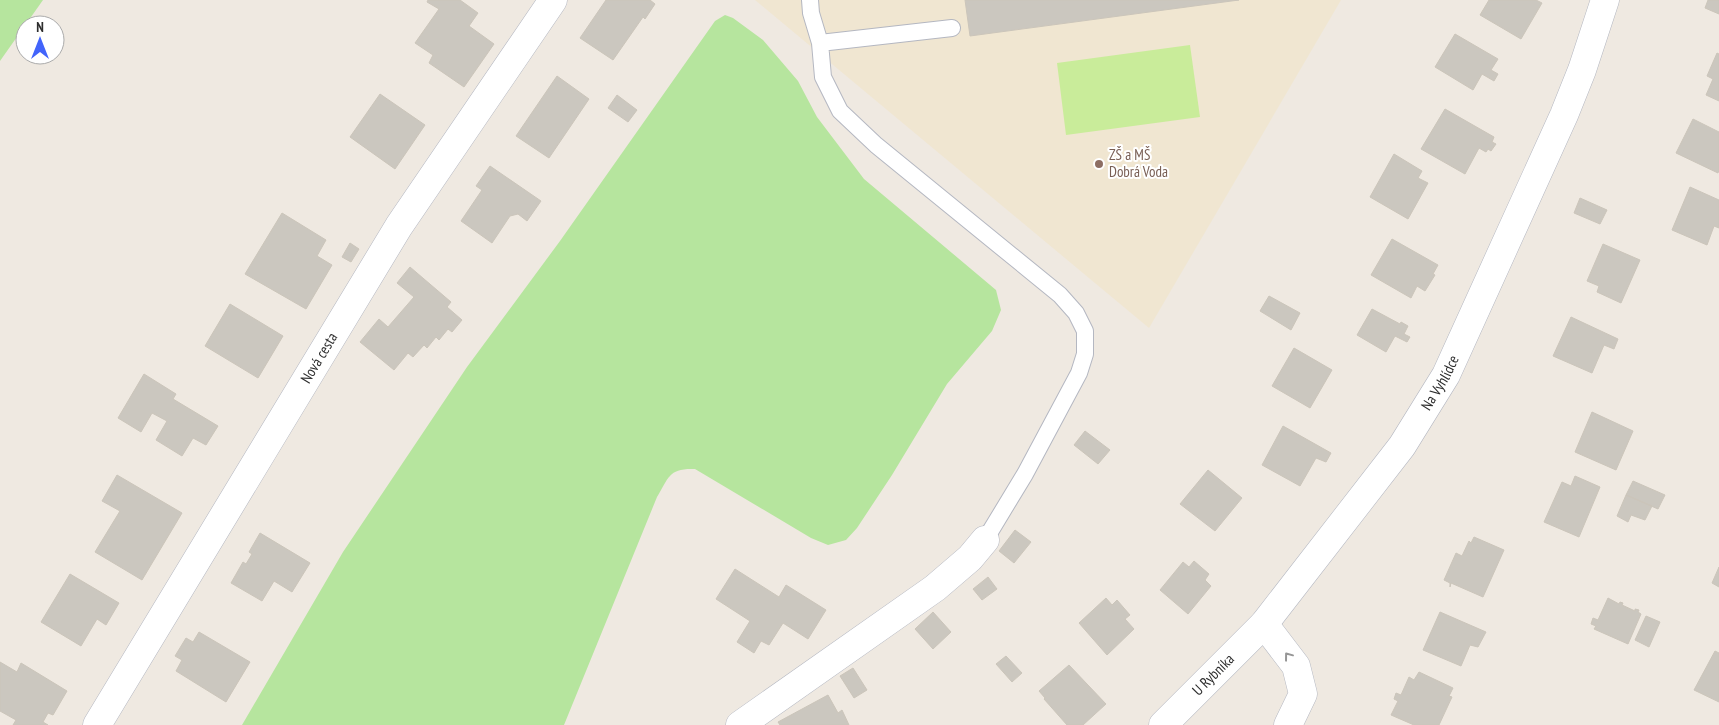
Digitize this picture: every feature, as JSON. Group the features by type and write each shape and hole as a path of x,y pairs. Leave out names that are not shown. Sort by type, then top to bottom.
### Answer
{"street":[{"name":"Nová cesta","path":"97,725 399,226 553,0"},
{"name":"Na Vyhlídce","path":"1264,624 1402,446 1446,375 1564,115 1582,70 1605,0"},
{"path":"740,725 936,588 970,558 985,540"},
{"name":"U Rybníka","path":"1172,723 1264,624"},
{"path":"1264,624 1296,666 1303,694 1288,725"}],"lane":[{"path":"810,0 811,13 820,43 823,77 840,111 876,145 1060,295 1076,313 1086,331 1084,354 1079,373 1025,474 985,540"},
{"path":"820,43 952,28"}],"shaded area":[{"name":"ZŠ a MŠ Dobrá Voda","path":"755,0 1341,0 1149,328"}],"green space":[{"path":"0,0 43,0 32,15 15,15 15,40 0,61"},
{"path":"725,15 733,18 763,40 798,81 817,117 864,179 996,290 1001,310 992,331 947,384 892,475 857,528 846,540 828,545 811,538 695,469 680,470 671,475 657,497 564,725 242,725 343,552 467,367 560,241 715,21"},
{"path":"1190,45 1200,117 1066,135 1057,63"}],"building":[{"path":"428,0 460,0 478,13 469,26 494,44 464,87 429,63 433,55 415,43 439,9 427,2"},
{"path":"606,0 650,0 655,4 645,19 643,17 613,60 580,38"},
{"path":"965,0 1239,0 970,36"},
{"path":"1489,0 1536,0 1542,3 1521,39 1480,15"},
{"path":"1708,0 1719,0 1719,14 1705,8"},
{"path":"1455,34 1498,59 1491,70 1498,74 1494,81 1482,74 1473,90 1435,67"},
{"path":"1717,53 1719,54 1719,101 1706,95 1713,79 1707,76"},
{"path":"557,76 589,99 549,158 516,136"},
{"path":"380,94 425,125 395,169 350,137"},
{"path":"617,95 637,110 628,122 608,108"},
{"path":"1445,109 1494,137 1492,142 1496,144 1491,151 1488,149 1486,152 1479,148 1465,174 1421,149"},
{"path":"1693,119 1719,132 1718,173 1676,153"},
{"path":"1394,154 1422,171 1418,178 1428,183 1408,219 1370,197"},
{"path":"490,166 541,201 527,221 518,214 510,216 492,243 461,221 482,190 476,186"},
{"path":"1690,187 1719,200 1719,228 1714,226 1707,245 1672,230"},
{"path":"1580,198 1607,210 1600,224 1574,213"},
{"path":"282,213 326,240 317,256 332,265 306,309 245,274"},
{"path":"1392,239 1438,265 1433,274 1435,275 1425,291 1417,286 1411,298 1371,275"},
{"path":"350,243 359,249 351,262 342,257"},
{"path":"1603,244 1640,260 1621,303 1597,292 1599,286 1587,281"},
{"path":"410,267 451,302 447,307 462,320 452,332 448,329 439,340 436,337 427,348 424,345 413,357 408,353 394,370 360,342 379,319 388,327 414,297 397,283"},
{"path":"1269,296 1300,313 1291,330 1260,311"},
{"path":"230,304 283,336 258,378 205,346"},
{"path":"1372,309 1400,324 1401,322 1408,326 1404,334 1410,337 1407,342 1395,336 1386,352 1357,335"},
{"path":"1571,317 1618,339 1614,349 1604,345 1592,373 1553,356"},
{"path":"1294,348 1332,370 1310,408 1272,386"},
{"path":"144,374 176,394 173,399 218,426 206,445 193,438 182,456 156,440 167,421 152,413 141,432 118,418"},
{"path":"1592,412 1633,431 1616,470 1575,452"},
{"path":"1283,426 1331,453 1326,462 1316,458 1300,486 1262,465"},
{"path":"1085,431 1110,450 1098,464 1074,445"},
{"path":"1208,470 1242,498 1215,531 1180,504"},
{"path":"117,475 182,513 142,580 95,552 120,511 102,501"},
{"path":"1575,476 1600,487 1579,537 1544,522 1562,482 1571,486"},
{"path":"1633,481 1665,495 1658,509 1626,495"},
{"path":"1626,495 1652,506 1645,520 1631,515 1628,522 1617,516"},
{"path":"1015,530 1031,542 1014,563 999,551"},
{"path":"260,533 310,563 292,592 274,581 262,601 231,583 243,562 246,564 252,554 249,552"},
{"path":"1474,537 1504,550 1483,597 1451,583 1450,587 1450,583 1444,580 1456,553 1462,556 1469,541 1471,543"},
{"path":"1194,561 1209,574 1205,580 1211,586 1188,614 1160,590 1183,562 1189,567"},
{"path":"1719,567 1719,587 1712,583"},
{"path":"735,569 779,597 786,585 826,610 808,639 783,623 769,645 761,641 754,653 737,642 750,621 716,599"},
{"path":"70,574 119,603 106,625 97,619 81,646 41,622"},
{"path":"988,577 997,589 982,600 973,589"},
{"path":"1106,598 1112,605 1117,600 1130,615 1125,619 1134,629 1107,655 1079,623"},
{"path":"1608,598 1619,604 1620,602 1623,603 1622,605 1635,611 1635,609 1639,610 1638,612 1641,614 1628,644 1594,629 1596,626 1591,624 1593,618 1598,620"},
{"path":"933,612 951,632 933,649 915,629"},
{"path":"1440,612 1486,632 1478,647 1470,645 1461,666 1423,650"},
{"path":"1646,616 1660,622 1649,647 1635,640"},
{"path":"199,632 250,662 226,702 176,671 182,660 175,656 186,638 193,642"},
{"path":"1715,651 1719,653 1719,702 1694,690"},
{"path":"1006,656 1022,673 1012,682 996,664"},
{"path":"0,662 17,672 21,663 67,691 53,715 48,713 43,722 48,725 13,725 16,720 0,711"},
{"path":"1069,665 1106,704 1083,725 1067,725 1039,691"},
{"path":"853,668 867,690 854,698 840,676"},
{"path":"1419,672 1453,688 1449,696 1452,697 1439,725 1414,725 1391,715 1398,701 1394,699 1396,693 1401,695 1409,677 1414,680"},
{"path":"828,695 838,713 842,710 849,725 780,725 778,722"}],"place":[{"name":"ZŠ a MŠ Dobrá Voda","path":"1099,164"}]}
